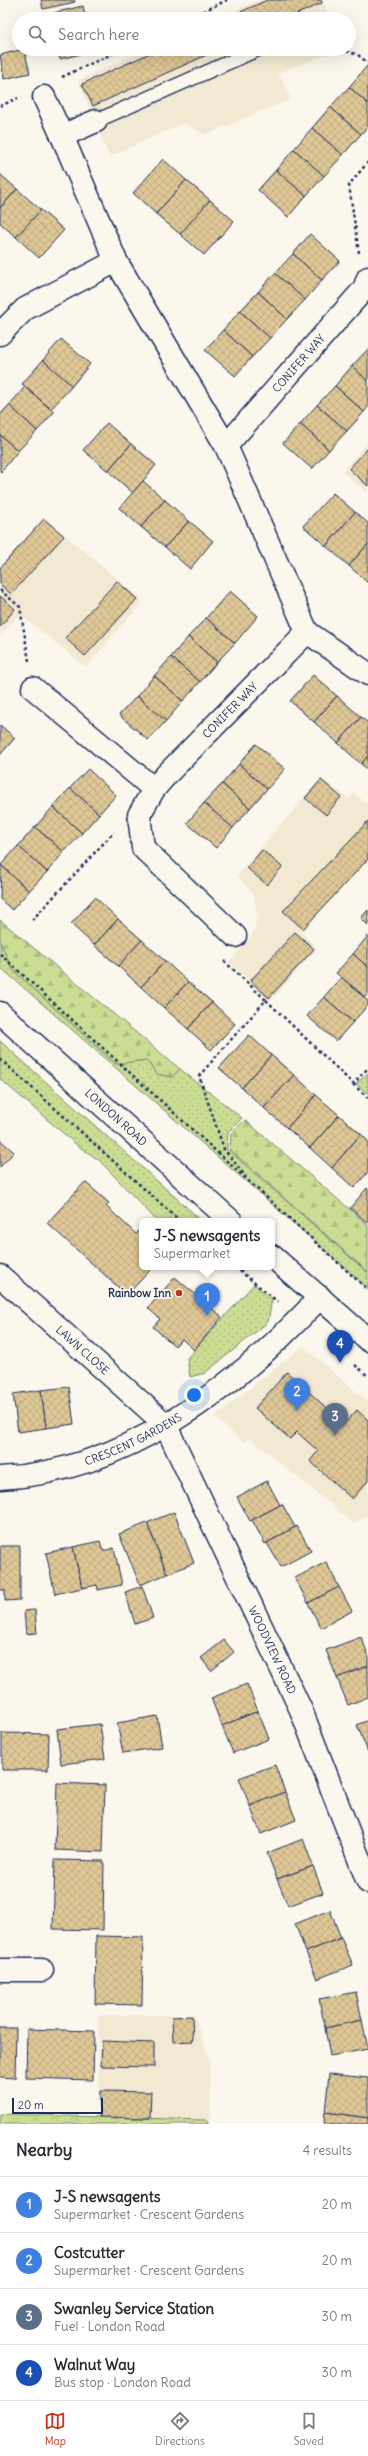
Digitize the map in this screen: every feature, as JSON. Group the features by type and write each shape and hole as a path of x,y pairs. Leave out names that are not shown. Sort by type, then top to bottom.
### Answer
{"street":[{"path":"44,97 116,261 226,446 307,632 368,674"},
{"path":"62,136 96,121"},
{"path":"0,334 25,309 116,261"},
{"name":"CONIFER WAY","path":"226,446 366,284"},
{"name":"CONIFER WAY","path":"139,815 154,789 307,632"},
{"path":"33,688 154,789"},
{"path":"139,815 143,848 235,936"},
{"name":"LONDON ROAD","path":"0,1013 228,1218"},
{"path":"275,1259 368,1340"},
{"name":"LAWN CLOSE","path":"0,1276 165,1424"},
{"name":"CRESCENT GARDENS","path":"0,1478 23,1477 61,1470 109,1453 165,1424 216,1393 285,1333 320,1297"},
{"name":"WOODVIEW ROAD","path":"165,1424 301,1710 368,1882"},
{"path":"0,1970 42,1970"}],"lane":[{"path":"96,121 243,56"}],"path":[{"path":"202,12 227,0"},
{"path":"356,54 368,63"},
{"path":"366,284 349,185 368,162"},
{"path":"0,590 20,607 33,688"},
{"path":"32,920 124,822 139,815"},
{"path":"235,936 219,956 368,1098"},
{"path":"0,954 368,1290"},
{"path":"252,1184 224,1149 199,1076 266,1000"},
{"path":"0,1059 177,1218"},
{"path":"353,1084 368,1068"}],"shaded area":[{"path":"259,0 323,0 327,12 232,12"},
{"path":"132,56 323,56 278,73 291,99 205,135 184,123 109,157 78,80"},
{"path":"368,442 368,493 342,472"},
{"path":"44,517 143,601 86,667 20,614 0,636 0,567"},
{"path":"321,778 349,799 354,793 368,805 368,861 301,933 317,948 271,1001 229,962 250,939 255,929 257,917 254,895 237,875"},
{"path":"303,1346 368,1402 368,1515 354,1524 250,1438 244,1442 214,1417"},
{"path":"98,2015 194,2015 209,2059 211,2119 99,2117"}],"green space":[{"path":"0,920 180,1069 172,1077 157,1074 146,1060 116,1064 13,970 0,942"},
{"path":"0,942 13,970 116,1064 146,1060 157,1074 172,1077 180,1069 242,1118 228,1132 227,1149 368,1273 368,1288 0,967"},
{"path":"0,1041 199,1218 154,1218 99,1160 78,1146 0,1079"},
{"path":"368,1073 368,1094 356,1084"},
{"path":"245,1120 368,1225 368,1272 230,1150 231,1133"},
{"path":"254,1284 272,1299 268,1322 205,1373 190,1377 187,1358"},
{"path":"0,2114 207,2120 208,2124 0,2124"}],"building":[{"path":"41,0 74,0 75,2 43,9"},
{"path":"267,0 321,0 322,3 302,12 240,12"},
{"path":"83,6 84,12 58,12"},
{"path":"12,52 12,56 26,56 30,73 4,79 0,55"},
{"path":"59,56 73,56 60,59"},
{"path":"144,56 204,56 93,106 82,84"},
{"path":"367,66 368,68 368,104 349,87"},
{"path":"349,87 368,104 368,126 361,134 330,107"},
{"path":"330,107 361,134 343,155 312,128"},
{"path":"312,128 343,155 324,176 294,149"},
{"path":"294,149 324,176 306,196 276,170"},
{"path":"163,159 186,180 156,214 133,193"},
{"path":"276,170 306,196 288,217 258,190"},
{"path":"0,174 17,189 0,208"},
{"path":"186,180 210,200 180,234 156,214"},
{"path":"17,189 41,210 16,237 0,223 0,208"},
{"path":"210,200 234,221 204,255 180,234"},
{"path":"41,210 64,230 39,258 16,237"},
{"path":"310,234 340,261 322,280 293,254"},
{"path":"293,254 322,280 305,300 275,273"},
{"path":"275,273 305,300 287,319 258,292"},
{"path":"258,292 287,319 270,338 240,311"},
{"path":"240,311 270,338 252,357 223,330"},
{"path":"223,330 252,357 235,376 205,350"},
{"path":"61,339 90,364 72,386 43,360"},
{"path":"368,349 368,381 352,366"},
{"path":"43,360 72,386 51,409 22,384"},
{"path":"352,366 368,381 368,407 364,412 335,386"},
{"path":"335,386 364,412 347,431 317,405"},
{"path":"25,387 54,412 37,431 9,405"},
{"path":"9,405 37,431 18,451 0,435 0,415"},
{"path":"317,405 347,431 329,450 300,424"},
{"path":"107,423 131,444 108,471 83,450"},
{"path":"300,424 329,450 312,469 283,443"},
{"path":"0,435 18,451 1,472 0,471"},
{"path":"131,444 156,465 133,493 108,471"},
{"path":"367,449 368,450 368,486 349,469"},
{"path":"143,481 165,500 141,527 119,508"},
{"path":"333,493 355,512 326,546 303,526"},
{"path":"165,500 189,521 165,547 141,527"},
{"path":"355,512 368,523 368,544 349,566 326,546"},
{"path":"44,519 64,536 11,594 0,584 0,568"},
{"path":"189,521 213,541 190,569 165,547"},
{"path":"368,544 368,583 349,566"},
{"path":"117,581 137,599 85,656 65,638"},
{"path":"230,591 258,616 235,643 206,618"},
{"path":"0,596 15,609 0,627"},
{"path":"206,618 235,643 217,662 188,637"},
{"path":"188,637 217,662 200,682 171,657"},
{"path":"171,657 200,682 183,701 154,676"},
{"path":"313,675 337,696 314,722 290,701"},
{"path":"154,676 183,701 166,721 137,696"},
{"path":"137,696 166,721 148,740 119,715"},
{"path":"337,696 361,717 338,743 314,722"},
{"path":"361,717 368,723 368,756 361,764 338,743"},
{"path":"0,725 15,738 0,755"},
{"path":"256,744 285,769 267,789 239,764"},
{"path":"368,756 368,770 361,764"},
{"path":"239,764 267,789 250,808 222,784"},
{"path":"88,769 116,795 99,814 70,788"},
{"path":"321,780 341,797 326,815 305,798"},
{"path":"222,784 250,808 233,828 204,803"},
{"path":"70,788 99,814 82,833 53,807"},
{"path":"204,803 233,828 216,848 187,823"},
{"path":"53,807 82,833 64,852 35,827"},
{"path":"368,821 368,859 303,929 283,911"},
{"path":"35,827 64,852 47,872 18,846"},
{"path":"18,846 47,872 29,891 1,865"},
{"path":"262,850 282,867 267,885 247,868"},
{"path":"1,865 29,891 12,910 0,899"},
{"path":"95,897 118,919 94,945 71,924"},
{"path":"368,910 368,925 361,918"},
{"path":"118,919 142,940 118,966 94,945"},
{"path":"295,932 314,949 269,998 250,981"},
{"path":"368,936 368,967 353,954"},
{"path":"142,940 165,961 141,987 118,966"},
{"path":"353,954 368,967 368,994 365,997 336,973"},
{"path":"165,961 188,982 164,1008 141,987"},
{"path":"341,977 368,1001 368,1005 353,1022 324,997"},
{"path":"188,982 212,1002 188,1029 164,1008"},
{"path":"324,997 353,1022 336,1041 307,1016"},
{"path":"212,1002 235,1024 211,1050 188,1029"},
{"path":"249,1035 271,1055 242,1088 219,1068"},
{"path":"271,1055 294,1075 264,1108 242,1088"},
{"path":"294,1075 316,1095 287,1128 264,1108"},
{"path":"316,1095 339,1115 310,1148 287,1128"},
{"path":"339,1115 361,1134 332,1168 310,1148"},
{"path":"361,1134 368,1141 368,1172 354,1188 332,1168"},
{"path":"0,1140 14,1152 0,1167"},
{"path":"85,1182 109,1203 106,1206 136,1234 139,1231 139,1270 150,1270 127,1295 47,1223"},
{"path":"367,1188 368,1189 368,1223 350,1208"},
{"path":"175,1277 222,1317 194,1350 182,1339 175,1346 153,1327 160,1319 148,1308"},
{"path":"287,1372 344,1424 357,1410 368,1420 368,1481 352,1499 310,1461 318,1451 297,1432 290,1439 255,1408"},
{"path":"69,1387 74,1424 46,1428 41,1390"},
{"path":"41,1390 46,1428 18,1432 13,1394"},
{"path":"267,1481 280,1505 250,1521 237,1497"},
{"path":"282,1504 295,1527 265,1544 252,1520"},
{"path":"174,1512 194,1563 167,1574 147,1523"},
{"path":"147,1523 167,1574 140,1585 119,1534"},
{"path":"297,1526 311,1551 281,1567 267,1543"},
{"path":"100,1541 103,1551 114,1548 122,1585 98,1590 97,1585 82,1588 73,1547"},
{"path":"0,1546 20,1546 20,1600 5,1601 5,1590 0,1590"},
{"path":"73,1547 82,1588 55,1594 46,1553"},
{"path":"326,1562 339,1587 308,1603 295,1578"},
{"path":"142,1586 153,1618 135,1624 125,1592"},
{"path":"339,1587 352,1611 321,1628 308,1603"},
{"path":"35,1610 37,1633 26,1634 24,1611"},
{"path":"361,1637 368,1654 368,1666 337,1678 326,1650"},
{"path":"224,1640 234,1652 211,1671 201,1658"},
{"path":"368,1666 368,1697 348,1705 337,1678"},
{"path":"247,1684 258,1711 222,1726 211,1698"},
{"path":"258,1711 269,1739 233,1753 222,1726"},
{"path":"157,1716 162,1747 123,1753 117,1723"},
{"path":"368,1720 368,1752 357,1725"},
{"path":"100,1724 105,1759 61,1764 57,1729"},
{"path":"2,1733 49,1734 48,1770 2,1770"},
{"path":"275,1765 285,1792 250,1806 239,1778"},
{"path":"57,1783 105,1785 103,1852 55,1850"},
{"path":"285,1792 296,1820 261,1834 250,1806"},
{"path":"303,1839 313,1866 277,1879 267,1853"},
{"path":"55,1860 104,1861 103,1930 53,1929"},
{"path":"313,1866 323,1893 288,1906 277,1879"},
{"path":"330,1910 341,1938 306,1952 295,1924"},
{"path":"96,1936 143,1937 142,2005 95,2004"},
{"path":"341,1938 353,1965 317,1979 306,1952"},
{"path":"356,1992 362,2020 325,2028 319,1999"},
{"path":"192,2016 193,2041 173,2042 172,2017"},
{"path":"362,2020 368,2049 330,2056 325,2028"},
{"path":"0,2028 16,2028 15,2078 0,2077"},
{"path":"27,2029 94,2031 93,2080 26,2078"},
{"path":"102,2041 154,2043 154,2067 101,2066"},
{"path":"329,2074 368,2078 368,2118 325,2112"},
{"path":"100,2091 151,2092 150,2118 99,2117"},
{"path":"325,2112 368,2118 368,2124 324,2124"}],"place":[{"name":"Rainbow Inn","path":"179,1293"},
{"name":"J-S newsagents","path":"207,1316"},
{"name":"Walnut Way","path":"340,1363"},
{"name":"Costcutter","path":"297,1411"},
{"name":"Swanley Service Station","path":"335,1436"}]}
